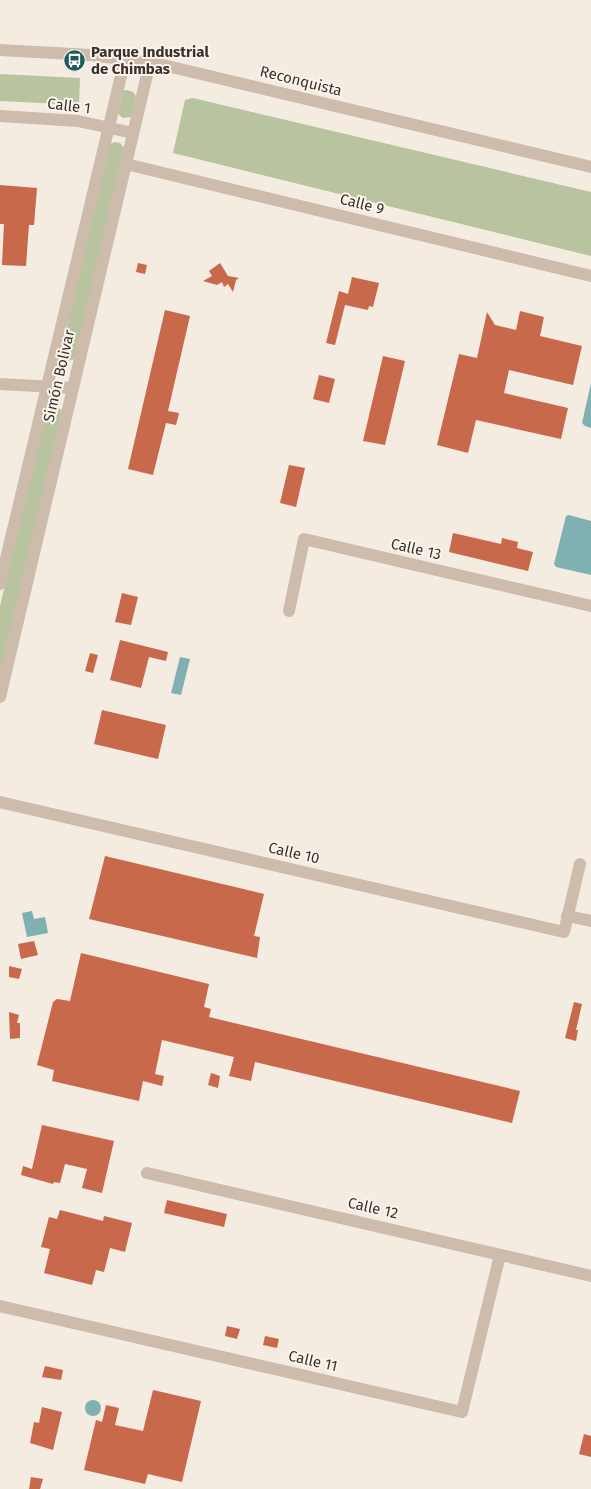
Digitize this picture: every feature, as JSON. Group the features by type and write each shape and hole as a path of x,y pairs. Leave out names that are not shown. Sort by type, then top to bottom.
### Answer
{"street":[{"name":"Reconquista","path":"0,50 91,55 150,62 591,167"},
{"name":"Simón Bolivar","path":"0,584 125,59"},
{"name":"Simón Bolivar","path":"0,697 150,62"},
{"name":"Calle 1","path":"0,116 78,121 133,133"},
{"name":"Calle 9","path":"126,164 591,276"},
{"path":"0,384 73,388"},
{"name":"Calle 13","path":"289,611 304,539 591,606"},
{"name":"Calle 10","path":"0,802 564,932 580,864"},
{"path":"568,916 591,921"},
{"name":"Calle 12","path":"147,1173 591,1276"},
{"name":"Calle 11","path":"0,1306 462,1412 500,1255"}],"green space":[{"path":"0,74 80,78 79,105 0,101"},
{"path":"123,91 133,92 136,96 131,117 123,118 118,114"},
{"path":"193,98 591,192 591,256 173,153 185,100"},
{"path":"120,143 124,148 75,359 67,361 60,356 110,144"},
{"path":"50,406 58,407 63,412 0,674 0,606 47,409"}],"water":[{"path":"591,383 591,428 582,423"},
{"path":"569,515 591,521 591,575 556,567 554,564 566,516"},
{"path":"180,657 190,659 181,695 171,693"},
{"path":"32,911 34,919 45,917 48,933 27,937 22,913"},
{"path":"93,1400 99,1402 101,1408 99,1414 93,1416 87,1414 85,1408 87,1402"}],"building":[{"path":"0,185 37,188 34,225 29,225 26,266 2,265 4,224 0,224"},
{"path":"138,263 147,265 145,274 136,272"},
{"path":"220,263 228,276 239,278 236,280 233,292 228,284 224,287 222,282 217,285 203,281 212,276 209,271"},
{"path":"352,277 379,283 373,307 369,306 368,310 345,305 335,345 326,343 339,291 348,294"},
{"path":"165,310 190,316 168,411 179,413 176,425 166,423 153,475 128,469"},
{"path":"520,311 544,317 540,336 582,346 573,385 509,370 504,393 568,408 561,439 476,420 468,453 437,445 459,354 477,358 487,312 495,325 516,330"},
{"path":"383,356 405,361 385,445 363,441"},
{"path":"319,375 335,379 329,403 313,399"},
{"path":"289,465 305,468 296,507 280,503"},
{"path":"453,533 501,544 502,538 518,542 517,548 533,552 528,571 449,552"},
{"path":"122,593 138,597 131,625 115,622"},
{"path":"120,640 168,652 166,661 149,657 141,688 110,680"},
{"path":"90,653 98,655 93,673 85,671"},
{"path":"102,710 166,725 158,759 94,744"},
{"path":"105,856 264,894 254,936 260,937 257,958 89,919"},
{"path":"34,941 38,955 21,959 18,944"},
{"path":"81,953 209,984 204,1007 211,1009 209,1017 520,1091 512,1123 255,1062 251,1081 229,1076 234,1057 162,1040 155,1074 164,1076 162,1086 143,1081 139,1101 52,1081 54,1070 37,1065 53,1002 57,999 70,1001"},
{"path":"9,966 22,969 19,979 9,977"},
{"path":"574,1002 582,1004 576,1030 578,1030 576,1041 565,1038"},
{"path":"9,1012 19,1015 17,1023 20,1023 20,1038 10,1039"},
{"path":"211,1073 220,1076 218,1088 208,1085"},
{"path":"42,1125 114,1141 102,1193 82,1188 87,1169 65,1164 60,1183 54,1182 53,1184 21,1175 23,1166 32,1169"},
{"path":"167,1200 227,1214 224,1227 164,1213"},
{"path":"60,1210 103,1221 104,1216 132,1223 125,1252 110,1248 104,1272 96,1270 92,1285 44,1273 50,1249 41,1247 49,1217 57,1219"},
{"path":"227,1326 240,1329 237,1339 225,1336"},
{"path":"265,1336 279,1339 277,1348 263,1345"},
{"path":"45,1366 63,1370 61,1380 42,1377"},
{"path":"153,1390 201,1401 182,1482 148,1474 145,1484 84,1470 96,1420 102,1422 106,1405 119,1408 115,1425 143,1431"},
{"path":"42,1407 62,1412 53,1450 30,1443 34,1422 39,1423"},
{"path":"584,1434 591,1436 591,1457 579,1454"},
{"path":"31,1477 43,1479 40,1489 29,1489"}],"place":[{"name":"Parque Industrial de Chimbas","path":"75,61"}]}
